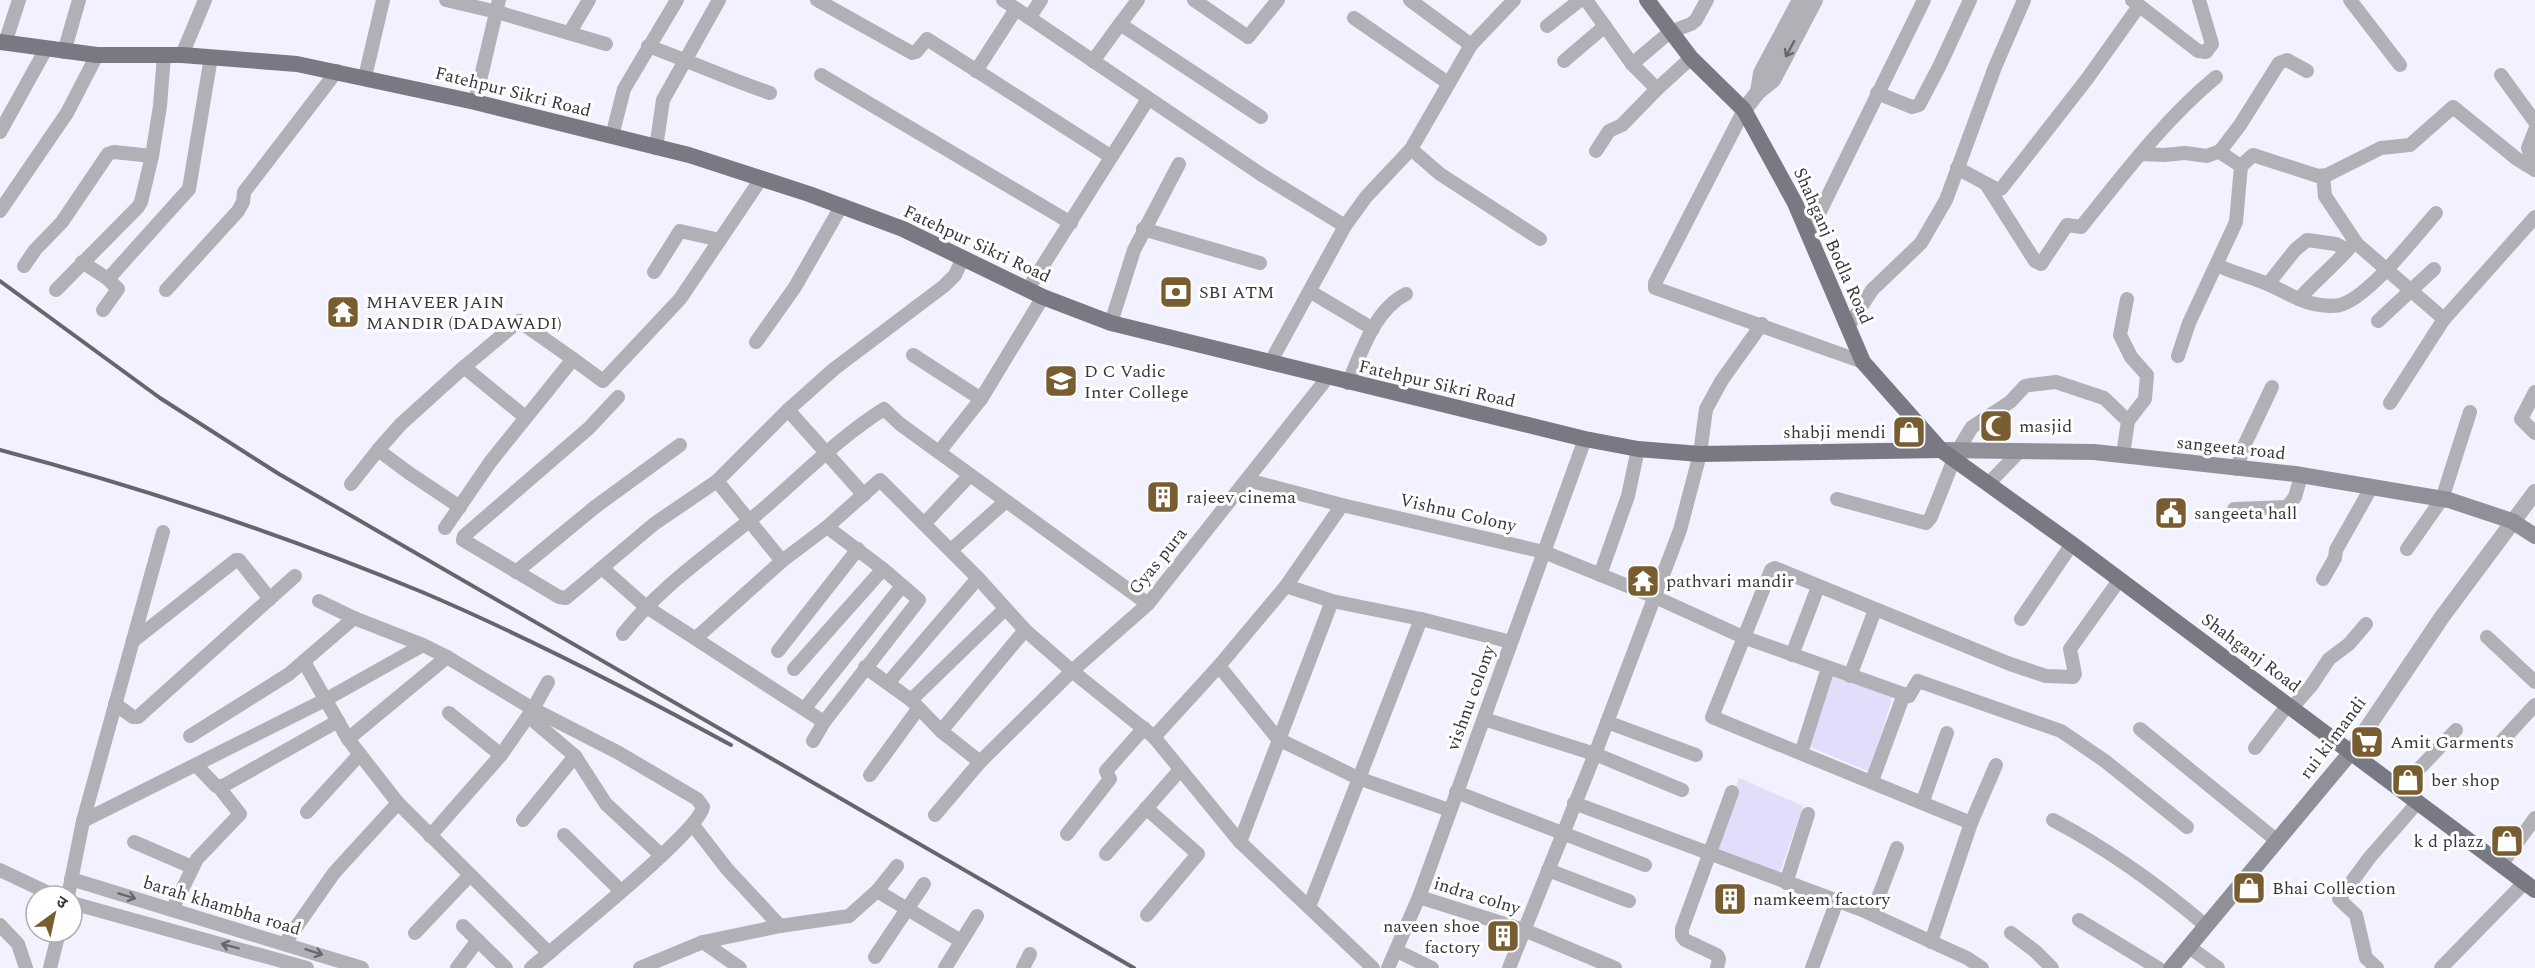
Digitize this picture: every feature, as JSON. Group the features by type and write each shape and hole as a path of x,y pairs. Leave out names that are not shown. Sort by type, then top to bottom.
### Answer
{"main road":[{"name":"Shahganj Bodla Road","path":"1647,0 1691,58 1744,110 1795,203 1863,362 1951,453"},
{"name":"Fatehpur Sikri Road","path":"3,43 97,55 182,55 297,64 475,102 689,155 842,205 903,229 1036,293 1111,324 1585,439 1638,449 1700,454 1951,453"},
{"name":"sangeeta road","path":"1951,453 2020,451 2123,455 2301,476 2442,499 2512,521 2535,536"},
{"name":"Shahganj Road","path":"1951,453 2530,886"},
{"name":"rui ki mandi","path":"2171,968 2351,752"}],"street":[{"path":"3,43 18,0"},
{"path":"64,51 79,0"},
{"path":"182,55 205,0"},
{"path":"364,77 383,0"},
{"path":"446,0 498,6 606,44"},
{"path":"570,32 589,0"},
{"path":"612,136 624,89 677,0"},
{"path":"656,148 663,100 719,0"},
{"path":"817,0 912,53 916,52 927,39 1110,156"},
{"path":"1003,0 1148,99 1345,226"},
{"path":"1029,18 1041,0"},
{"path":"1093,61 1138,0"},
{"path":"1194,0 1248,37 1278,0"},
{"path":"1410,0 1471,45"},
{"path":"1270,363 1311,292 1345,226 1366,197 1411,149 1471,45 1514,0"},
{"path":"1547,26 1580,0"},
{"path":"1586,0 1632,64 1657,89"},
{"path":"1632,64 1671,32 1696,20 1707,0"},
{"path":"1758,92 1761,73 1800,0"},
{"path":"1815,0 1773,80 1758,92 1744,110 1655,285 1659,290 1762,324 1863,362"},
{"path":"1809,234 1924,0"},
{"path":"1877,93 1912,107 1919,105 1970,0"},
{"path":"1848,327 1872,290 1928,233 1946,200 1995,67 2024,0"},
{"path":"1957,168 1998,190 2001,189 2086,79 2136,3 2198,51 2206,52 2212,42 2199,0"},
{"path":"2350,0 2400,65"},
{"path":"475,102 498,6"},
{"path":"976,71 1016,9"},
{"path":"1354,18 1448,83"},
{"path":"1120,24 1261,117"},
{"path":"1564,61 1605,26"},
{"path":"648,46 723,78 770,93"},
{"path":"0,132 46,49"},
{"path":"0,211 67,113 97,55"},
{"path":"56,290 141,202 152,156 160,106 164,55"},
{"path":"108,279 189,189 211,57"},
{"path":"1596,151 1609,132 1622,125 1691,58"},
{"path":"2141,154 2164,156 2185,153 2207,156 2220,151 2279,63 2287,60 2307,71"},
{"path":"166,291 238,211 243,202 244,192 337,71"},
{"path":"821,75 1071,223"},
{"path":"2501,75 2535,122"},
{"path":"1986,184 2035,261 2040,264 2067,225 2081,227 2141,154 2194,95 2216,77"},
{"path":"939,452 981,399 1071,223 1110,156 1148,99"},
{"path":"2178,356 2189,323 2236,222 2241,166 2253,155 2323,176 2381,148 2410,145 2453,107 2517,159 2535,170"},
{"path":"2535,130 2528,148 2535,170"},
{"path":"1411,149 1440,174 1540,239"},
{"path":"2220,151 2241,166"},
{"path":"24,266 35,250 62,222 108,154 114,152 152,156"},
{"path":"1111,324 1134,250 1179,164"},
{"path":"2299,299 2351,246 2352,234 2325,196 2323,176"},
{"path":"351,484 401,424 519,321 603,381 680,299 761,179"},
{"path":"756,342 795,287 842,205"},
{"path":"2217,265 2236,274 2268,284 2299,299 2319,305 2342,304 2360,294 2385,270 2436,213"},
{"path":"2390,403 2444,319 2535,217"},
{"path":"1143,229 1260,264"},
{"path":"654,272 680,231 720,240"},
{"path":"2268,284 2307,240 2351,246 2385,270 2444,319"},
{"path":"618,397 589,428 464,536 463,540 559,597 566,598 654,524 717,481 788,410 834,369 944,286 955,275 963,258"},
{"path":"82,262 108,279 118,289 103,310"},
{"path":"2378,321 2434,268"},
{"path":"1311,292 1372,329"},
{"path":"1348,383 1372,329 1391,304 1406,294"},
{"path":"2123,455 2128,421 2145,399 2147,375 2131,357 2120,335 2127,299"},
{"path":"1509,968 1595,754 1680,530 1700,454 1706,409 1722,380 1762,324"},
{"path":"913,355 981,399"},
{"path":"445,528 490,461 573,359"},
{"path":"464,367 525,417"},
{"name":"Gyas pura","path":"935,815 980,762 1072,671 1148,604 1328,377"},
{"path":"1837,500 1926,523 1931,517 1951,453 1972,427 2010,402 2030,385 2056,382 2104,398 2128,421"},
{"path":"2237,469 2244,446 2272,387"},
{"path":"2535,392 2521,419 2535,433"},
{"path":"623,633 645,606 686,570 750,521 828,452 884,408 900,424 1148,604"},
{"path":"788,410 828,452 864,495"},
{"path":"2407,549 2442,499 2470,412"},
{"name":"vishnu colony","path":"1388,968 1419,897 1585,439"},
{"path":"516,572 595,507 680,446"},
{"path":"1600,575 1628,496 1638,449"},
{"path":"378,450 409,474 460,507"},
{"path":"1989,483 2020,451"},
{"path":"924,524 970,475"},
{"path":"2234,509 2287,507 2295,498 2301,476"},
{"path":"696,638 782,561 827,527 880,480 951,550 1025,630 1149,733 1240,842 1373,968"},
{"name":"Vishnu Colony","path":"1246,480 1544,552 1655,597 1743,637 1904,694"},
{"path":"717,481 782,561"},
{"path":"2323,579 2334,561 2336,550 2372,488"},
{"name":"rui ki mandi","path":"2351,752 2442,617 2535,492"},
{"path":"951,550 1006,501"},
{"path":"1067,834 1110,779 1106,771 1219,666 1286,586 1342,505"},
{"path":"813,741 824,722 865,667 919,601 884,569 827,527"},
{"path":"70,884 83,821 163,532"},
{"path":"2021,619 2073,544"},
{"path":"778,651 858,549"},
{"path":"133,640 236,560 239,560 270,599"},
{"path":"602,568 645,606 824,722"},
{"path":"1971,823 1923,801 1712,717 1773,568 2046,676 2073,677 2070,649 2120,579"},
{"path":"794,669 884,569"},
{"path":"115,704 134,717 138,717 295,576"},
{"path":"888,683 978,578"},
{"path":"805,708 902,586"},
{"path":"1286,586 1332,601 1421,619 1511,642"},
{"path":"1792,655 1818,587"},
{"path":"319,601 447,657 531,713 618,753 699,801 702,812 693,825 621,891 531,968"},
{"path":"1240,842 1332,601"},
{"path":"870,775 914,705 1005,609"},
{"path":"1850,676 1875,610"},
{"path":"190,736 289,674 354,618"},
{"path":"1309,907 1421,619"},
{"path":"2254,748 2311,686 2335,652 2349,644 2366,624"},
{"path":"941,731 1025,630"},
{"path":"2487,637 2535,682"},
{"path":"83,821 325,700 423,645"},
{"path":"348,738 447,657"},
{"path":"304,662 348,738 398,803 549,952"},
{"path":"1219,666 1278,739 1358,778 1449,810"},
{"path":"865,667 888,683 941,731 980,762"},
{"path":"1801,753 1828,668"},
{"path":"1872,781 1904,694 1911,696 1918,681 2054,727 2105,761 2187,827"},
{"path":"430,836 501,755 531,713 548,682"},
{"path":"2501,742 2535,705"},
{"path":"449,713 501,755"},
{"path":"531,713 576,756 606,804 661,855"},
{"path":"1484,719 1595,754 1682,790"},
{"path":"218,786 223,786 338,721"},
{"path":"1607,722 1696,756"},
{"path":"2140,729 2276,840"},
{"path":"2400,789 2456,730"},
{"path":"1923,801 1947,733"},
{"path":"307,812 360,754"},
{"path":"523,820 576,756"},
{"path":"1931,942 1971,823 1996,765"},
{"path":"172,910 192,867 240,814 218,786 197,766"},
{"path":"1106,854 1180,770"},
{"path":"1456,792 1645,865"},
{"path":"1717,968 1719,959 1717,955 1682,936 1682,929 1732,792"},
{"path":"2376,968 2366,958 2356,915 2339,899 2370,856 2418,802"},
{"path":"285,943 334,873 398,803"},
{"path":"1574,803 1620,818 1785,883 1872,914 1976,966"},
{"path":"1146,808 1198,854 1147,915"},
{"path":"1785,883 1808,814"},
{"path":"2501,865 2535,818"},
{"path":"2053,820 2161,887 2205,925"},
{"path":"693,825 727,868 780,926"},
{"path":"564,835 621,891"},
{"path":"134,842 192,867"},
{"path":"1872,914 1897,848"},
{"path":"640,968 703,942 780,926 843,918 853,913 877,891 897,866"},
{"path":"0,870 30,884"},
{"path":"1548,870 1629,900"},
{"path":"414,933 470,875"},
{"name":"barah khambha road","path":"71,879 362,968"},
{"path":"875,957 924,884"},
{"path":"2442,968 2530,886"},
{"path":"877,891 961,941"},
{"name":"indra colny","path":"1419,897 1524,930 1611,966"},
{"path":"1812,968 1838,901"},
{"name":"barah khambha road","path":"84,906 286,965 307,968"},
{"path":"945,968 977,915"},
{"path":"2079,920 2158,968"},
{"path":"0,925 18,944 26,968"},
{"path":"463,927 506,968"},
{"path":"2011,933 2036,951 2052,968"},
{"path":"457,968 478,940"},
{"path":"703,942 740,968"},
{"path":"50,968 56,944"},
{"path":"2188,946 2218,968"},
{"path":"1397,951 1432,968"},
{"path":"1023,968 1030,954"}],"shaded area":[{"path":"1821,672 1893,695 1870,772 1799,742"},
{"path":"1739,778 1803,806 1780,872 1714,848"}],"railway":[{"path":"0,281 160,398 279,474 1134,968"},
{"path":"0,450 107,480 213,514 370,571 462,609 540,646 731,745"}],"place":[{"name":"SBI ATM","path":"1176,292"},
{"name":"MHAVEER JAIN MANDIR (DADAWADI)","path":"343,312"},
{"name":"D C Vadic Inter College","path":"1061,381"},
{"name":"masjid","path":"1996,426"},
{"name":"shabji mendi","path":"1909,432"},
{"name":"rajeev cinema","path":"1163,497"},
{"name":"sangeeta hall","path":"2171,513"},
{"name":"pathvari mandir","path":"1643,581"},
{"name":"Amit Garments","path":"2367,742"},
{"name":"ber shop","path":"2408,780"},
{"name":"k d plazz","path":"2507,841"},
{"name":"Bhai Collection","path":"2249,888"},
{"name":"namkeem factory","path":"1730,899"},
{"name":"naveen shoe factory","path":"1503,936"}]}
